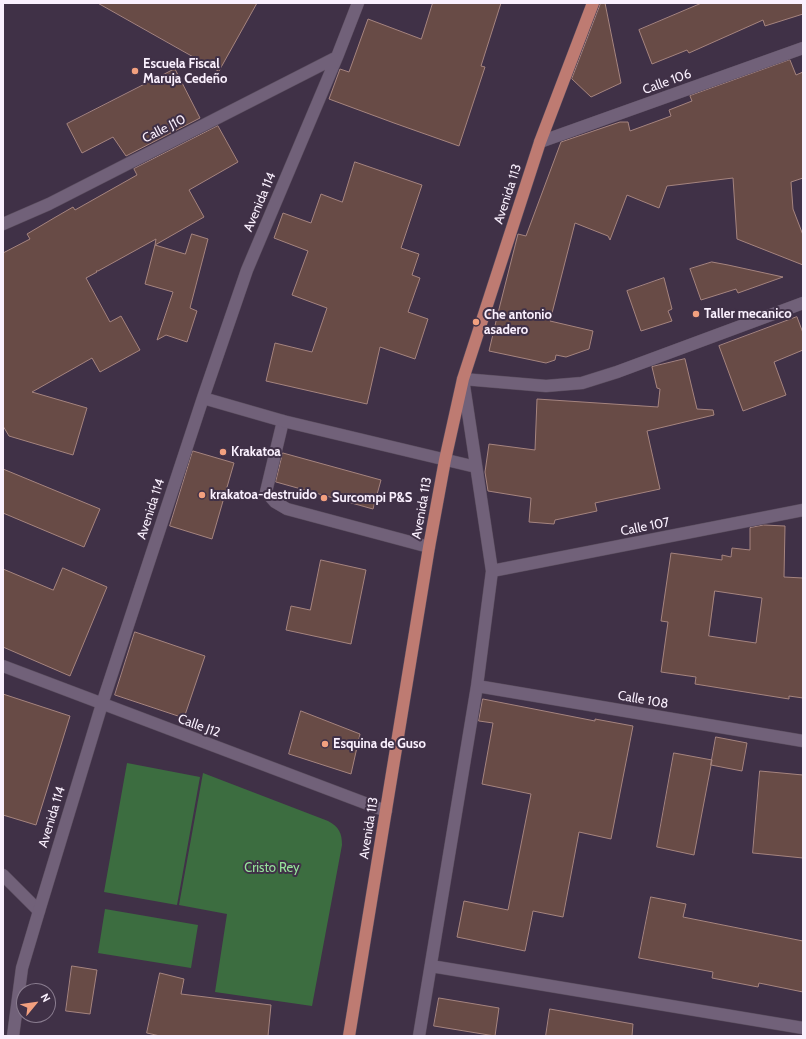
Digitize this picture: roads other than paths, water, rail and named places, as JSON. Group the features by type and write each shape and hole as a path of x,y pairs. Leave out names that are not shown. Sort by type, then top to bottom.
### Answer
{"main road":[{"name":"Avenida 113","path":"349,1036 429,547 445,460 463,379 540,142 593,3"}],"street":[{"name":"Avenida 114","path":"13,1036 22,968 38,911 102,704 202,398 247,270 358,3"},
{"name":"Calle 106","path":"540,142 803,48"},
{"name":"Calle J10","path":"3,224 48,204 336,57"},
{"path":"419,1036 477,686 492,571 463,379 546,386 582,383 617,372 803,303"},
{"path":"202,398 283,421 476,467"},
{"path":"283,421 266,492 275,502 287,509 429,547"},
{"name":"Calle 107","path":"492,571 803,510"},
{"name":"Calle J12","path":"3,666 386,811"},
{"name":"Calle 108","path":"477,686 803,741"},
{"path":"3,875 38,911"},
{"path":"431,966 803,1028"},
{"path":"3,1032 6,1036"}],"place":[{"name":"Escuela Fiscal Maruja Cedeño","path":"135,71"},
{"name":"Taller mecanico","path":"696,314"},
{"name":"Che antonio asadero","path":"476,322"},
{"name":"Krakatoa","path":"223,452"},
{"name":"krakatoa-destruido","path":"202,495"},
{"name":"Surcompi P&S","path":"324,498"},
{"name":"Esquina de Guso","path":"325,744"}],"park label":[{"name":"Cristo Rey","path":"272,868"}]}
